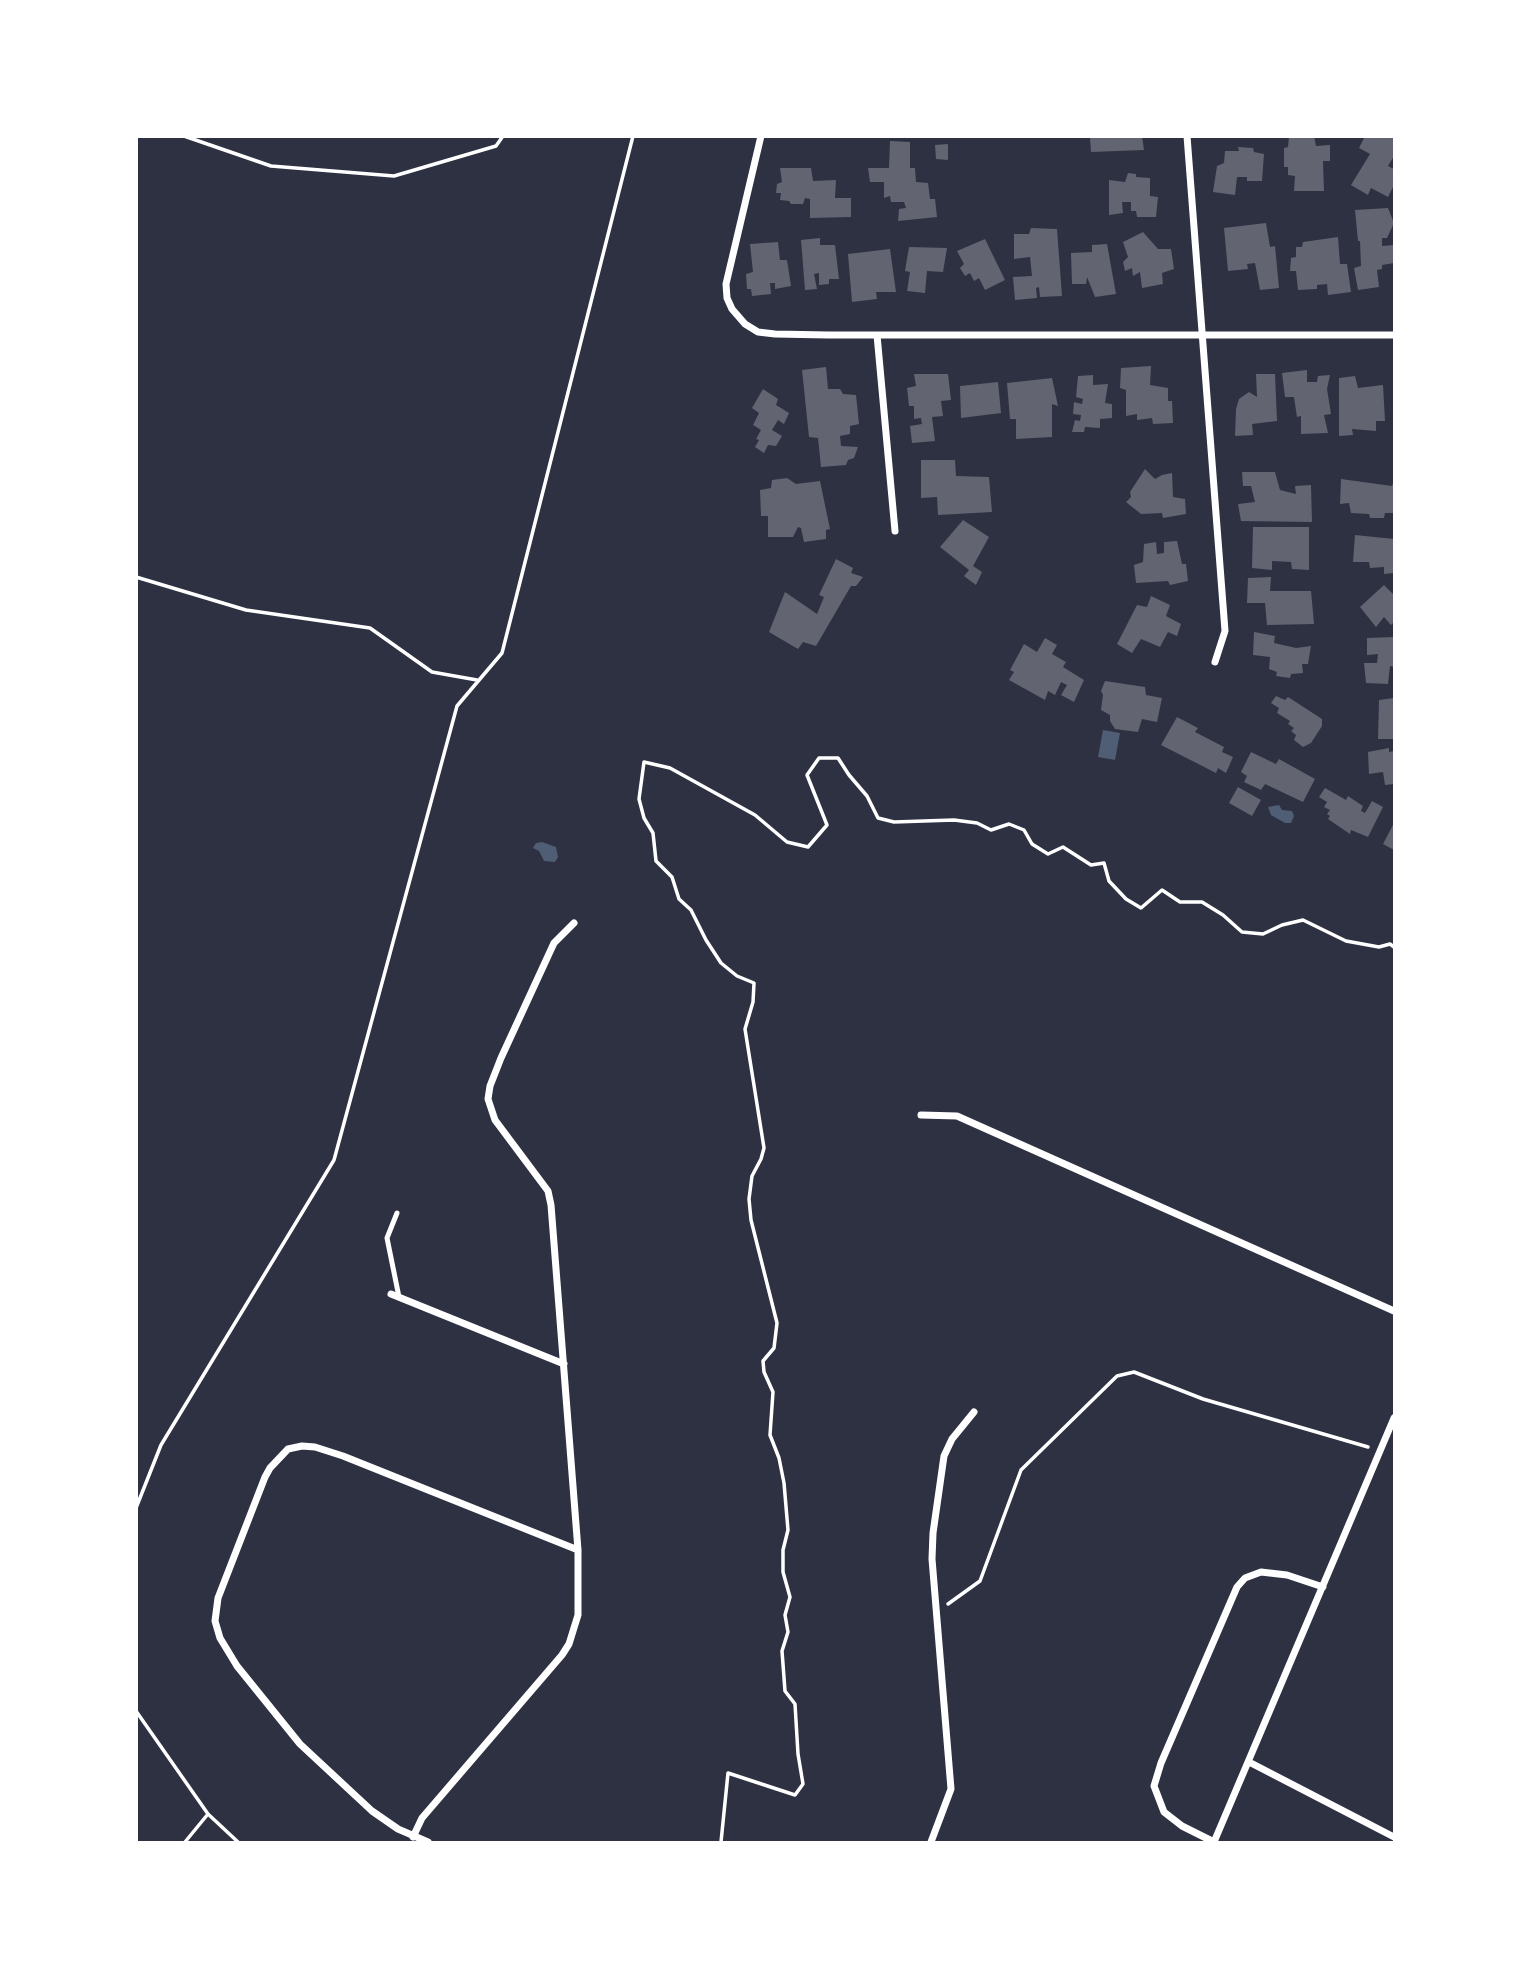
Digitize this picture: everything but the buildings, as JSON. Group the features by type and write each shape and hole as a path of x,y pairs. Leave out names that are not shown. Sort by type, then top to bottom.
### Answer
{"street":[{"path":"761,136 726,284 727,298 739,318 753,330 775,334 877,335 1395,335"},
{"path":"1187,136 1225,631 1215,662"},
{"path":"877,335 895,531"},
{"path":"413,1837 422,1818 569,1644 576,1625 579,1606 578,1550 549,1194 495,1120 488,1099 501,1058 554,943 574,923"},
{"path":"921,1115 957,1116 1395,1311"},
{"path":"395,1295 564,1364"},
{"path":"931,1843 951,1789 932,1559 933,1533 944,1456 951,1439 974,1412"},
{"path":"1322,1587 1287,1575 1261,1572 1245,1578 1237,1587 1161,1763 1154,1786 1164,1812 1182,1826 1214,1842 1395,1418"},
{"path":"428,1843 413,1837 372,1811 300,1744 237,1665 217,1632 215,1621 218,1598 270,1468 284,1452 295,1447 327,1450 578,1550"},
{"path":"1249,1762 1395,1837"}],"lane":[{"path":"395,1295 387,1238 397,1213"}],"path":[{"path":"184,136 271,166 394,176 496,146 503,136"},
{"path":"136,1508 161,1445 334,1160 457,706 502,653 633,136"},
{"path":"136,577 246,610 370,628 432,672 479,680"},
{"path":"721,1843 728,1773 795,1795 803,1784 795,1704 785,1691 782,1651 788,1632 785,1615 790,1597 783,1572 783,1550 788,1530 784,1483 779,1458 770,1436 773,1392 764,1372 763,1360 774,1349 777,1323 750,1209 752,1177 764,1148 745,1028 753,1002 754,983 737,976 721,963 691,911 679,899 672,877 656,861 653,833 644,818 639,800 644,762 670,768 755,815 787,842 808,847 827,825 807,775 819,758 838,758 867,796 878,818 894,822 954,820 977,823 991,830 1009,824 1024,830 1031,844 1048,854 1063,847 1091,865 1104,863 1109,881 1126,899 1141,908 1162,890 1180,902 1202,902 1223,915 1242,932 1263,934 1282,925 1303,920 1346,941 1379,947 1390,944 1395,947"},
{"path":"940,1610 980,1581 1021,1470 1117,1377 1134,1372 1203,1399 1381,1450"},
{"path":"136,1711 208,1814 239,1843"},
{"path":"185,1843 208,1814"}],"water":[{"path":"1103,730 1120,733 1115,760 1098,757"},
{"path":"1279,805 1282,810 1292,811 1294,816 1291,823 1285,823 1271,815 1268,807"},
{"path":"542,842 556,847 558,857 555,862 544,861 539,851 533,848 536,843"}]}
